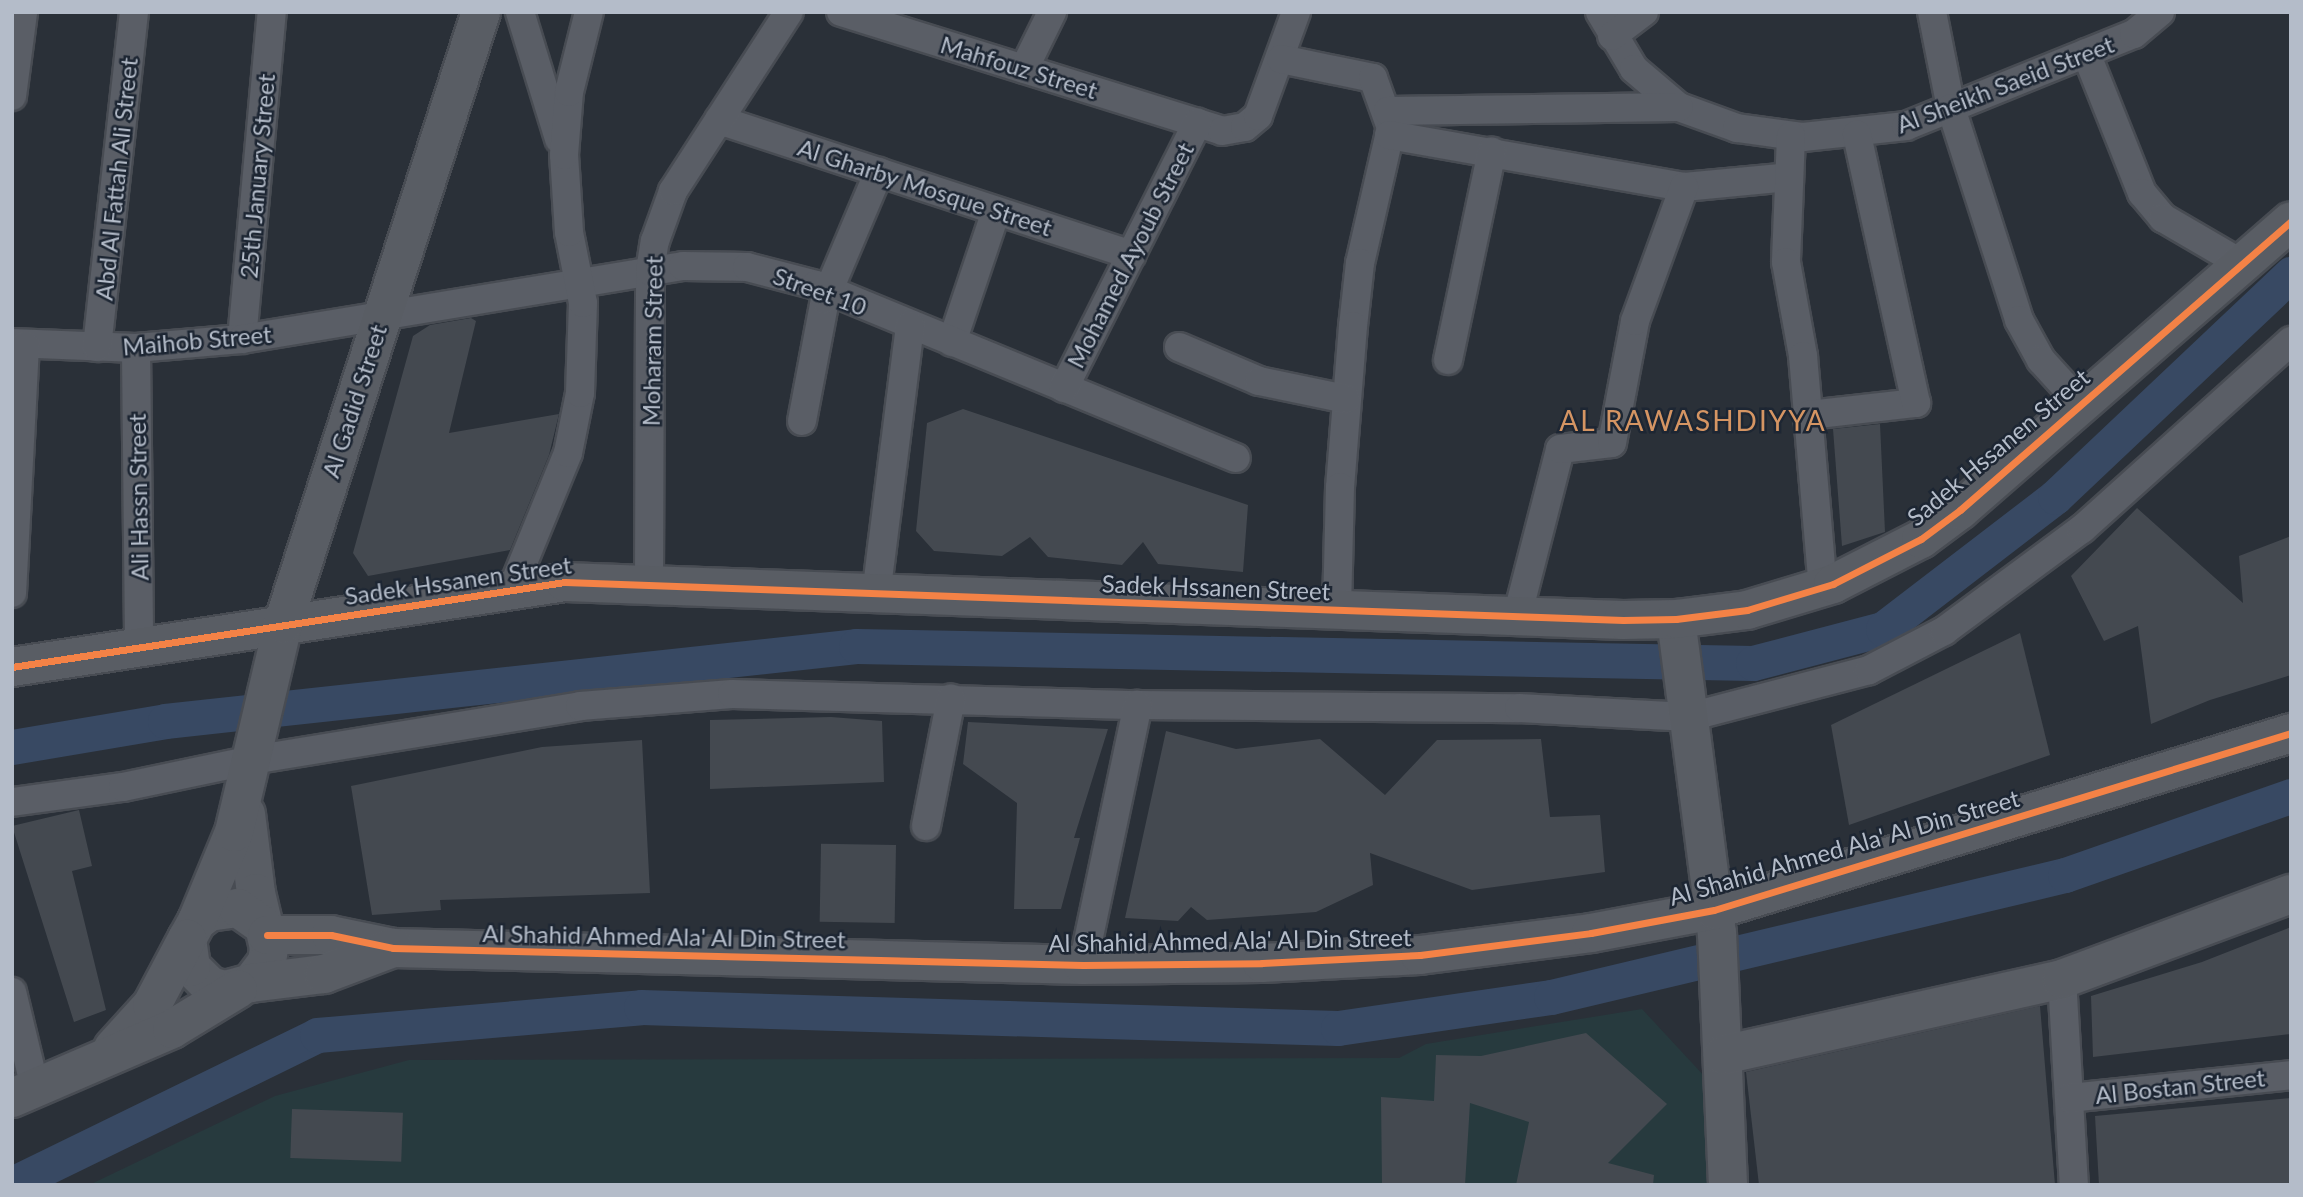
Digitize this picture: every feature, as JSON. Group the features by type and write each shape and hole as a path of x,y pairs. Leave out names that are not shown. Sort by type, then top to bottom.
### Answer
{"street":[{"path":"12,96 23,12"},
{"name":"Abd Al Fattah Ali Street","path":"97,347 134,12"},
{"name":"25th January Street","path":"242,339 272,12"},
{"name":"Al Gadid Street","path":"192,930 249,777 283,625 481,12"},
{"path":"520,12 564,156"},
{"path":"513,587 568,453 583,348 579,283 569,232 564,156 569,92 589,12"},
{"name":"Moharam Street","path":"649,582 650,271 654,241 673,191 789,12"},
{"name":"Mahfouz Street","path":"841,12 1197,123 1234,131 1252,122 1262,108 1296,12"},
{"path":"1024,69 1052,12"},
{"path":"1606,24 1644,12"},
{"path":"1932,12 1951,108 2019,320 2040,360 2081,404"},
{"name":"Al Sheikh Saeid Street","path":"1606,24 1634,69 1679,107 1737,128 1791,136 1857,134 1906,126 2134,34 2160,12"},
{"path":"2086,53 2142,193 2163,218 2242,264"},
{"path":"1281,58 1373,78 1389,123 1360,263 1346,399 1337,611"},
{"path":"1389,123 1679,107"},
{"name":"Al Gharby Mosque Street","path":"719,120 1131,255"},
{"name":"Mohamed Ayoub Street","path":"1064,388 1197,123"},
{"path":"1389,123 1492,152 1684,187 1789,177"},
{"path":"1809,415 1916,403 1857,134"},
{"path":"1791,136 1786,262 1809,415 1823,587"},
{"path":"1448,360 1492,152"},
{"path":"803,421 828,290 879,172"},
{"path":"1517,617 1560,449 1612,443 1635,321 1684,187"},
{"path":"952,342 996,211"},
{"name":"Sadek Hssanen Street","path":"12,667 513,587 565,582 649,582 876,595 1517,617 1677,629 1823,587 1921,539 2291,221"},
{"name":"Street 10","path":"380,319 682,266 747,268 828,290 1236,458"},
{"name":"Maihob Street","path":"19,344 136,348 242,339 380,319"},
{"path":"876,595 910,325"},
{"path":"12,802 123,787 249,777 594,705 732,694 1138,705 1519,708 1687,703 1869,670 1944,631 2082,529 2291,341"},
{"path":"12,593 19,344"},
{"path":"1179,347 1259,381 1346,399"},
{"name":"Ali Hassn Street","path":"136,348 139,647"},
{"path":"1677,629 1715,921 1728,1185"},
{"path":"926,826 951,698"},
{"path":"1083,965 1138,705"},
{"name":"Al Shahid Ahmed Ala' Al Din Street","path":"265,930 331,935 393,948 1083,965 1262,963 1420,955 1591,933 1715,921 2291,733"},
{"name":"Al Gadid Street","path":"249,777 250,860 265,930"},
{"path":"1721,1044 2062,979 2291,894"},
{"path":"223,907 252,914 265,930 267,962 245,986 217,988 199,978 188,960 192,930 223,907"},
{"name":"Al Shahid Ahmed Ala' Al Din Street","path":"101,1059 152,1004 192,930"},
{"name":"Al Shahid Ahmed Ala' Al Din Street","path":"24,1093 172,1029 245,986 324,974 393,948"},
{"path":"2062,979 2074,1185"},
{"path":"12,992 24,1093"},
{"name":"Al Bostan Street","path":"2070,1098 2291,1075"}],"green space":[{"path":"1642,1009 1706,1078 1708,1185 89,1185 275,1096 409,1060 1399,1058 1426,1044"}],"building":[{"path":"471,318 476,321 449,433 559,414 549,455 510,550 368,576 353,553 413,336 430,325"},
{"path":"963,409 1248,505 1243,572 1158,564 1143,542 1122,565 1048,557 1030,537 1002,556 934,551 916,531 927,423"},
{"path":"1880,424 1885,532 1842,546 1833,429"},
{"path":"2137,508 2243,603 2239,556 2291,536 2291,675 2210,700 2151,724 2138,626 2104,641 2071,576"},
{"path":"2020,633 2050,755 1849,825 1831,725"},
{"path":"831,717 882,721 884,782 710,789 710,720"},
{"path":"968,722 1108,729 1074,838 1080,838 1061,909 1014,909 1017,803 963,764"},
{"path":"1166,731 1236,749 1320,739 1385,795 1437,740 1541,739 1550,817 1600,815 1605,872 1472,890 1370,853 1373,885 1316,912 1207,920 1191,907 1178,921 1125,918"},
{"path":"642,740 650,893 440,900 441,910 372,915 351,786 542,747"},
{"path":"79,810 92,866 72,871 106,1010 74,1022 12,826"},
{"path":"821,844 896,845 895,923 820,922"},
{"path":"2291,927 2291,1034 2093,1057 2091,996 2202,962"},
{"path":"2040,1006 2055,1185 1759,1185 1746,1072"},
{"path":"1586,1033 1667,1104 1608,1163 1654,1175 1653,1185 1516,1185 1529,1122 1470,1103 1465,1185 1382,1185 1381,1097 1434,1101 1436,1055 1481,1056"},
{"path":"2291,1098 2291,1185 2099,1185 2095,1116"},
{"path":"292,1109 403,1113 401,1162 290,1158"}],"waterway":[{"path":"12,747 165,721 856,646 1753,663 1883,629 2055,497 2291,274"},
{"path":"12,1184 317,1035 641,1007 1338,1028 1551,997 2065,875 2291,796"}],"cycle path":[{"path":"12,667 565,582 1623,620 1676,619 1747,610 1833,584 1921,539 1960,510 2291,221"},
{"path":"267,935 331,935 393,948 1083,965 1262,963 1420,955 1591,933 1714,910 2291,733"}],"district":[{"name":"AL RAWASHDIYYA","path":"1693,420"}]}
